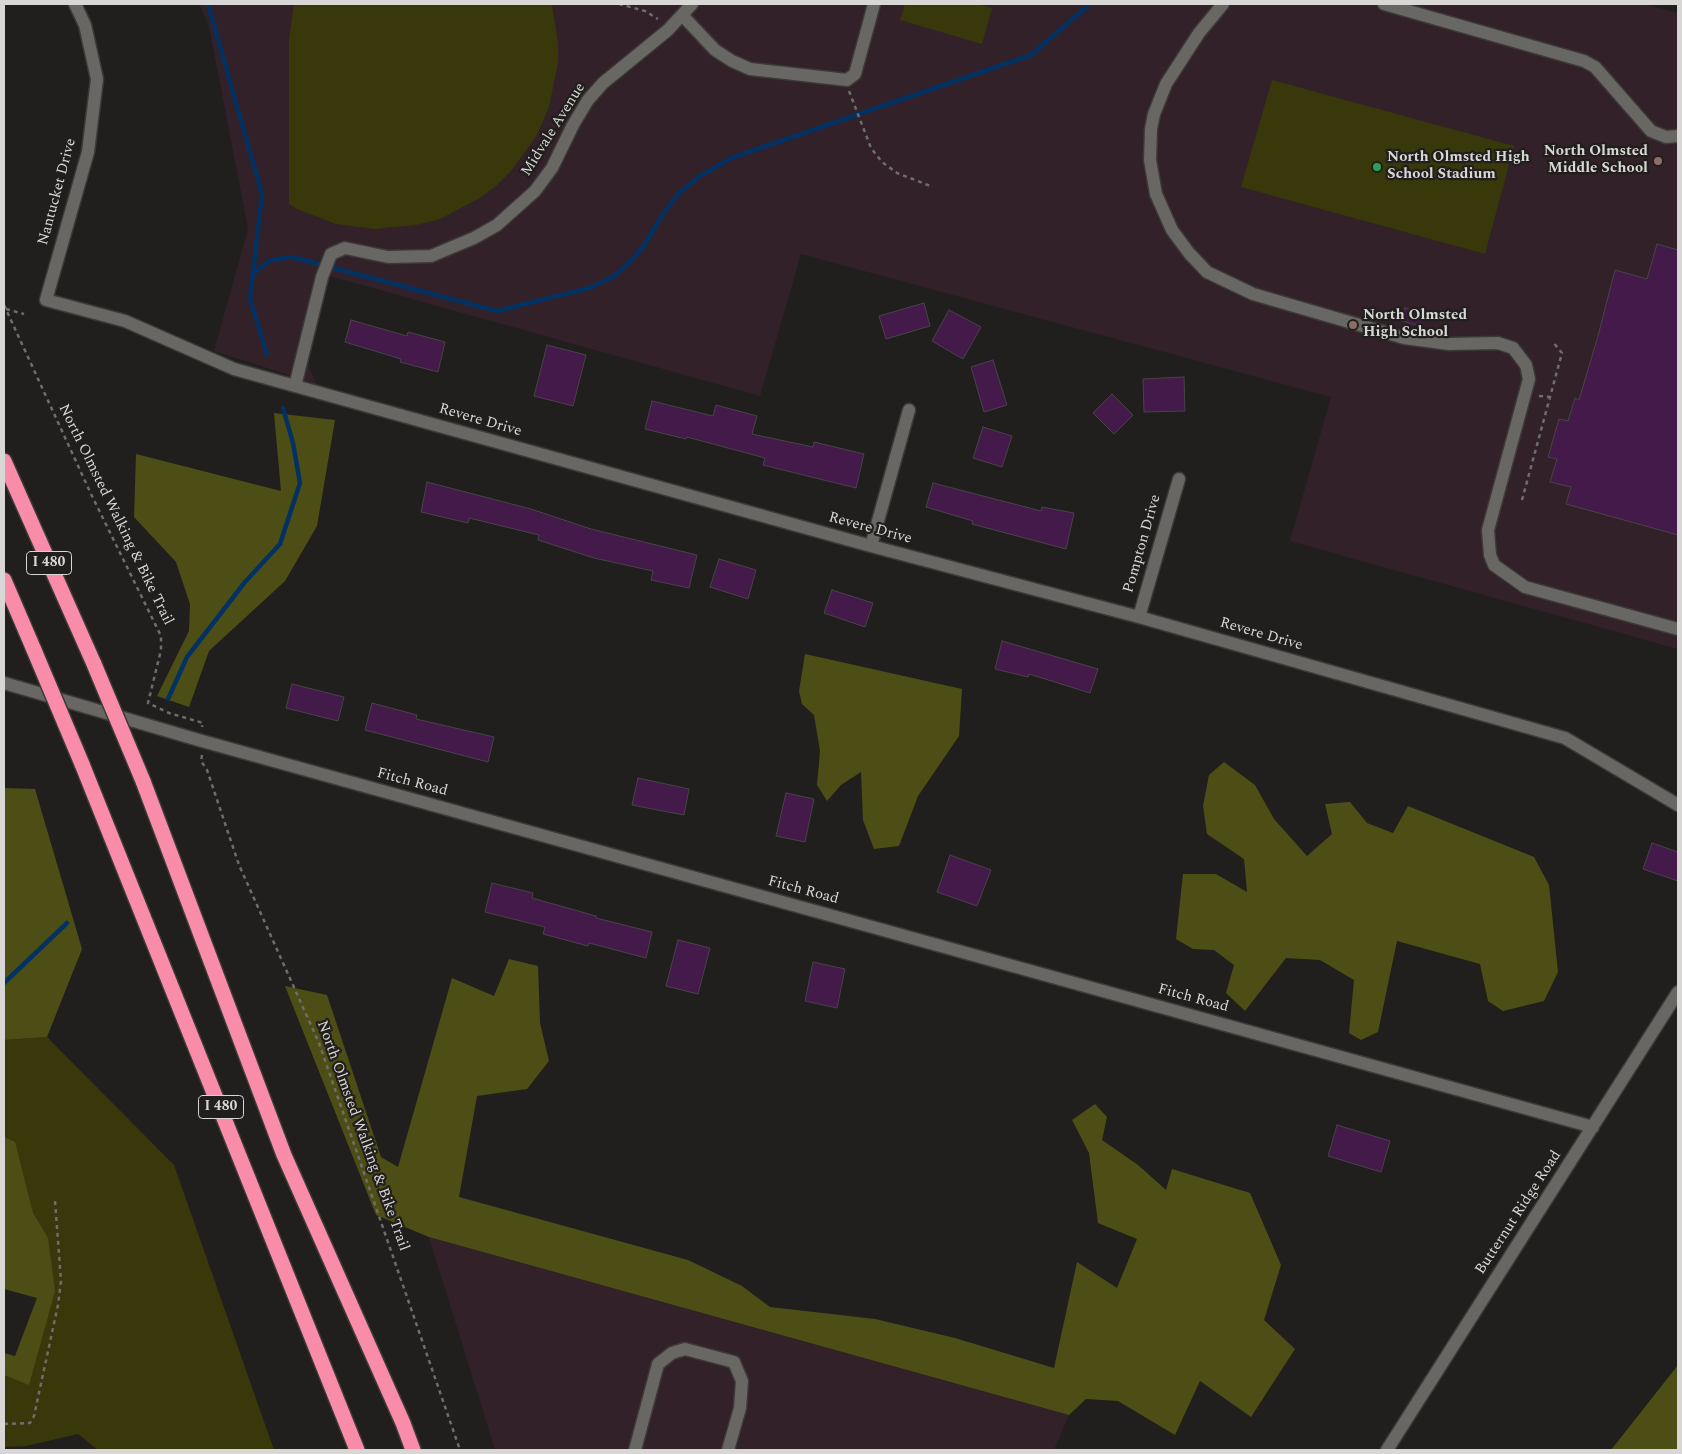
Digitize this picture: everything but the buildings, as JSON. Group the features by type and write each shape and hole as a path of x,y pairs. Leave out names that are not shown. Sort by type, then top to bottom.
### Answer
{"highway":[{"name":"I 480","path":"4,461 94,664 143,781 284,1155 399,1414 413,1450"},
{"name":"I 480","path":"4,580 82,764 357,1450"}],"street":[{"name":"Nantucket Drive","path":"46,300 88,152 97,79 85,25 75,4"},
{"name":"Midvale Avenue","path":"295,386 323,272 328,259 335,251 346,248 388,258 431,256 474,238 497,225 535,191 552,168 583,109 603,83 668,30 692,4"},
{"path":"682,15 715,50 732,61 750,69 847,80 855,74 874,4"},
{"path":"1222,4 1166,84 1150,129 1150,160 1156,194 1172,230 1189,254 1208,272 1253,294 1404,338 1449,344 1498,343 1513,348 1526,364 1529,379 1488,530 1490,555 1494,566 1525,587 1678,629"},
{"path":"1384,4 1584,61 1595,66 1651,131 1666,138 1678,136"},
{"name":"Revere Drive","path":"46,300 125,321 234,369 870,546 1139,617 1565,738 1678,805"},
{"path":"870,546 909,410"},
{"name":"Pompton Drive","path":"1139,617 1178,479"},
{"name":"Fitch Road","path":"4,684 202,741 1594,1126"},
{"name":"Butternut Ridge Road","path":"1387,1450 1678,992"},
{"path":"635,1450 658,1364 672,1353 685,1349 734,1362 742,1381 740,1408 728,1450"}],"path":[{"path":"619,4 645,12 658,19"},
{"path":"848,88 871,148 882,162 897,173 933,187"},
{"path":"4,307 24,314"},
{"name":"North Olmsted Walking & Bike Trail","path":"4,307 91,494 162,636 161,650 148,702 169,713 203,724 200,733"},
{"path":"1522,500 1562,353 1552,341"},
{"path":"1538,395 1550,398"},
{"name":"North Olmsted Walking & Bike Trail","path":"203,750 201,760 207,770 239,865 319,1043 460,1450"},
{"path":"4,1424 30,1423 34,1416 60,1289 55,1202"}],"shaded area":[{"name":"North Olmsted High School","path":"199,4 1644,4 1678,13 1678,649 1290,541 1331,397 801,254 760,396 330,276 309,360 309,368 317,384 214,351 248,229 209,26"},
{"path":"294,4 552,5 558,43 558,63 549,107 537,135 511,171 497,185 480,198 440,219 416,225 374,229 336,224 297,209 289,204 289,39"},
{"path":"905,4 977,4 992,8 982,44 900,20"},
{"name":"North Olmsted High School Stadium","path":"1272,80 1514,146 1485,254 1241,187"},
{"path":"274,413 335,420 317,526 285,581 209,651 189,707 157,696 189,631 190,604 176,562 134,517 136,454 281,491"},
{"path":"805,654 962,689 959,736 918,796 899,846 874,849 863,820 861,772 841,785 827,801 817,785 820,751 814,715 802,704 799,691"},
{"path":"1224,762 1255,785 1274,819 1307,856 1332,834 1325,804 1350,802 1367,823 1393,833 1408,806 1534,857 1549,885 1558,972 1544,1001 1503,1011 1488,1001 1480,964 1397,941 1378,1032 1361,1040 1349,1033 1354,980 1320,960 1286,958 1245,1011 1226,993 1234,965 1214,950 1193,949 1176,939 1183,874 1216,874 1247,892 1244,859 1207,834 1203,806 1209,775"},
{"path":"4,788 35,789 82,949 47,1037 4,1040"},
{"path":"509,959 538,966 540,1023 549,1061 527,1089 477,1096 459,1197 688,1260 742,1286 770,1307 875,1319 955,1338 1054,1368 1077,1262 1117,1288 1137,1239 1098,1223 1089,1153 1072,1120 1095,1104 1107,1117 1102,1140 1138,1165 1166,1190 1172,1169 1250,1193 1281,1265 1264,1320 1295,1349 1251,1417 1200,1381 1175,1435 1118,1401 1086,1399 1069,1415 429,1237 376,1215 285,986 327,995 381,1157 398,1167 452,978 494,996"},
{"path":"47,1037 174,1165 274,1450 98,1450 78,1434 26,1446 4,1447 4,1375 23,1380 44,1297 4,1143 4,1040"},
{"path":"4,1137 15,1142 33,1213 48,1238 55,1291 29,1385 4,1375 4,1353 15,1356 37,1298 4,1289"},
{"path":"429,1237 1069,1415 1054,1450 495,1450"},
{"path":"1678,1365 1678,1450 1611,1450"}],"waterway":[{"path":"208,4 262,194 250,299 267,354"},
{"path":"253,273 271,260 292,257 497,311 589,288 613,277 630,262 645,244 663,214 679,193 700,176 731,158 1031,55 1090,4"},
{"path":"168,699 187,657 245,582 280,544 300,483 293,443 283,408"},
{"path":"4,983 67,923"}],"place":[{"name":"North Olmsted Middle School","path":"1658,161"},
{"name":"North Olmsted High School Stadium","path":"1377,167"},
{"name":"North Olmsted High School","path":"1353,325"}]}
